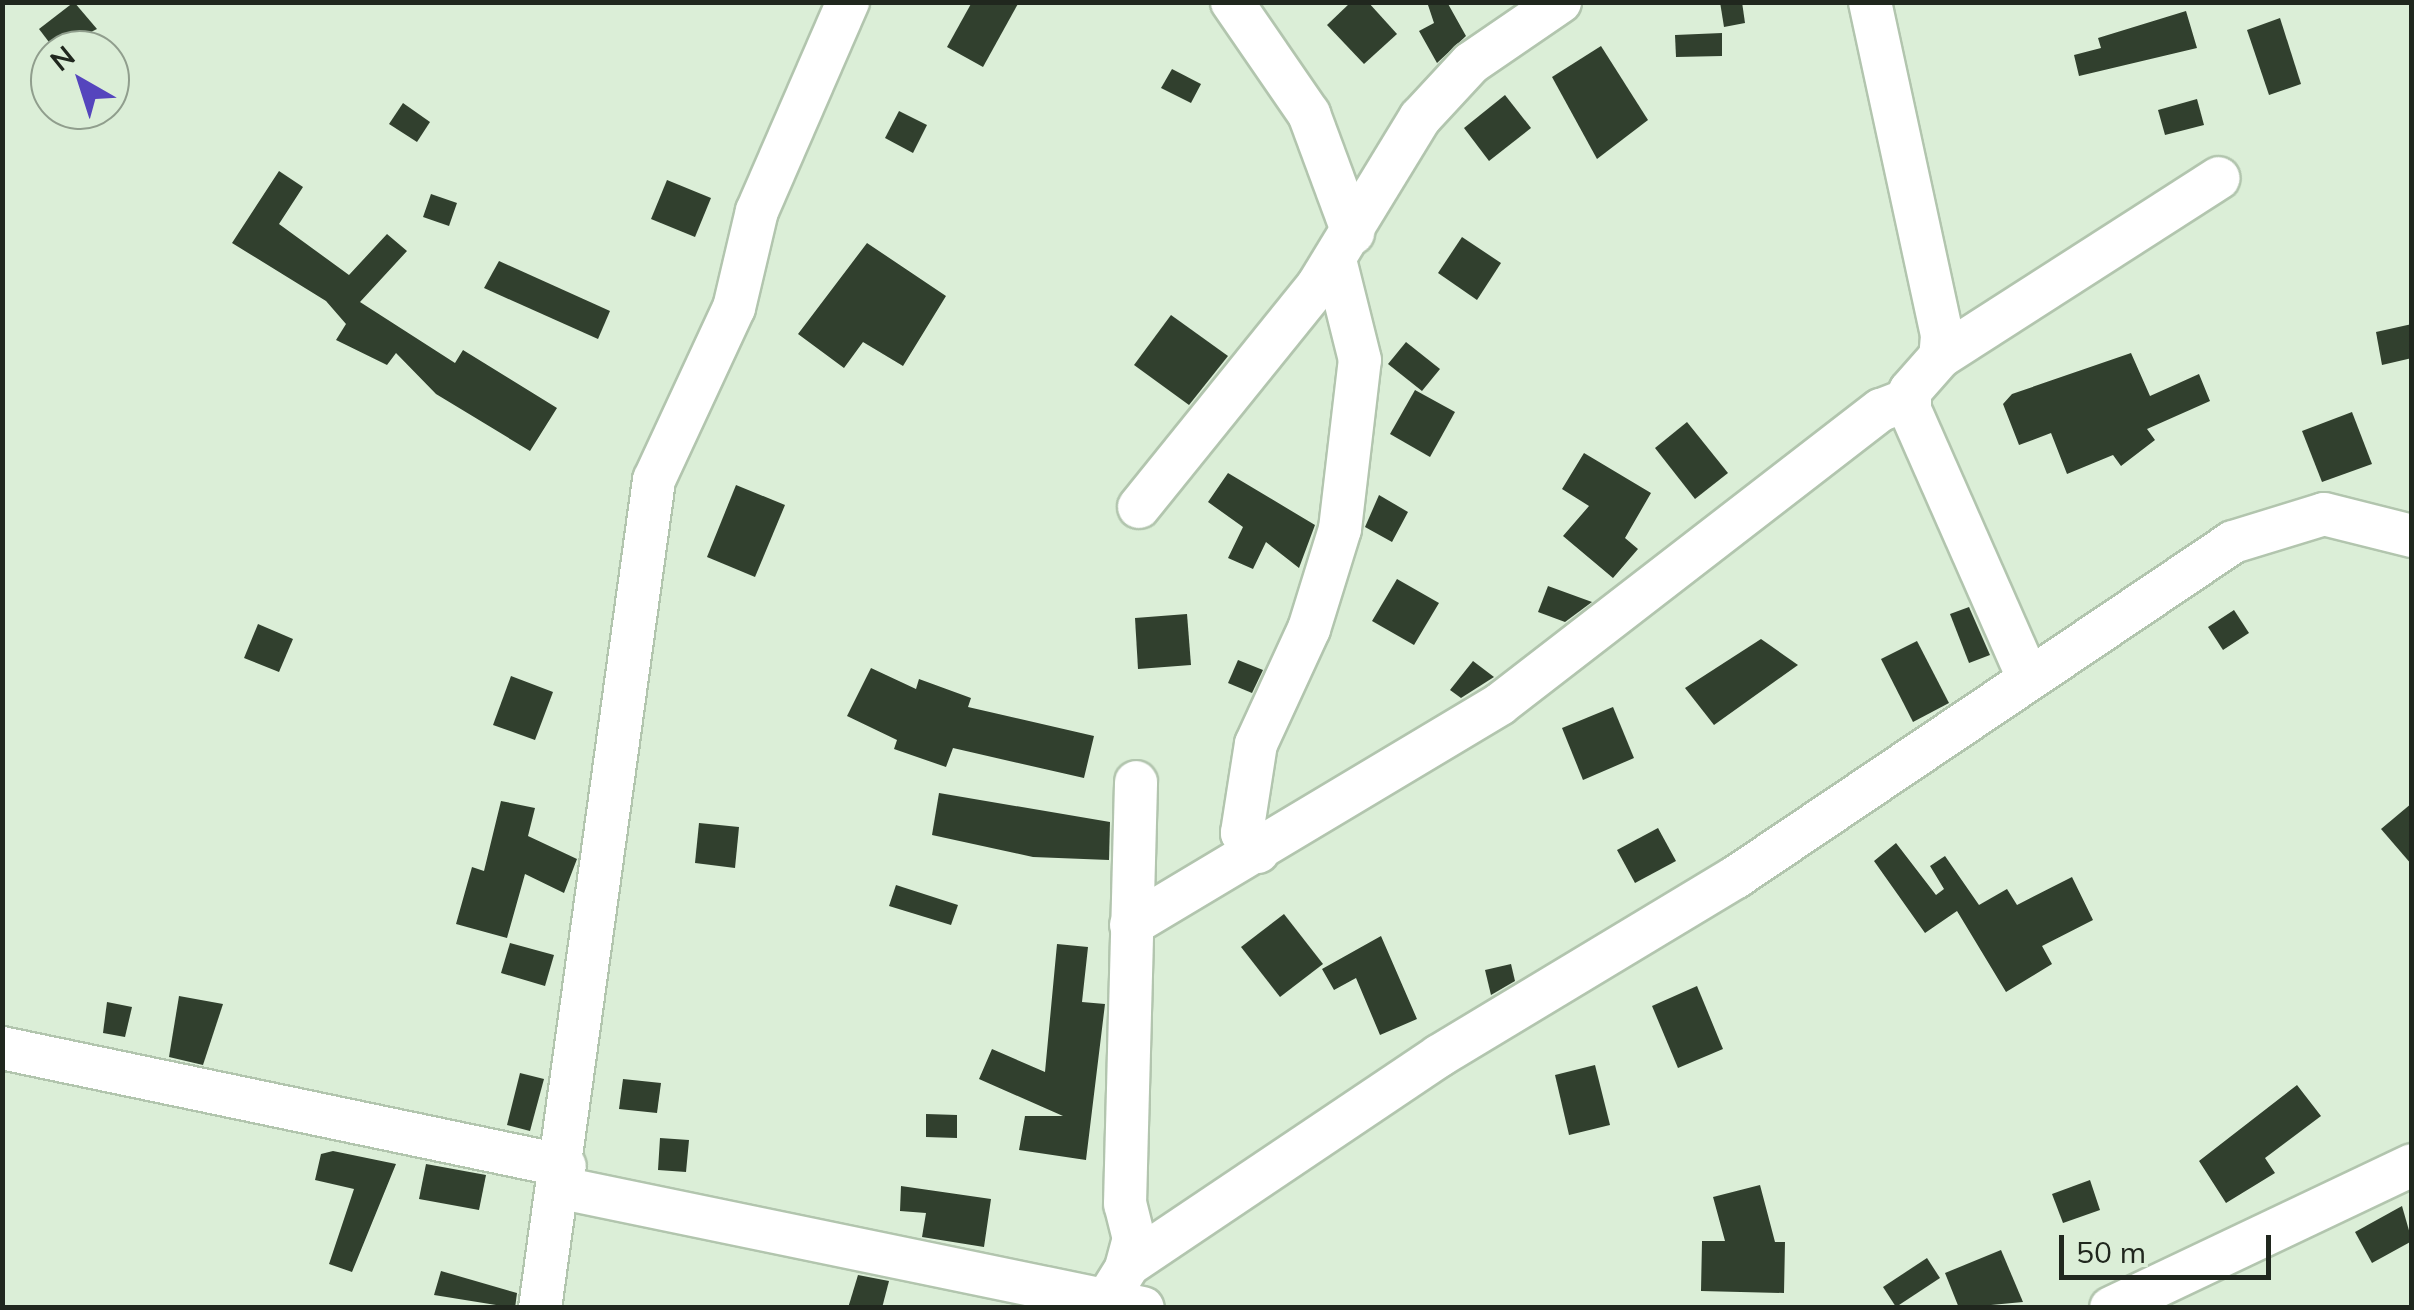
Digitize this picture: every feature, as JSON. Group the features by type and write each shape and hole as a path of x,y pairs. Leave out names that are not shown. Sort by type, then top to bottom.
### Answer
{"street":[{"path":"540,1308 563,1177 654,480 734,308 756,210 848,2"},
{"path":"1232,2 1309,114 1344,246 1360,360 1340,529 1309,629 1256,744 1242,833 1258,852"},
{"path":"1139,507 1344,246 1420,118 1471,63 1560,2"},
{"path":"1870,2 1940,357"},
{"path":"1132,926 1500,704 1881,410 1910,399 1940,357 2219,178"},
{"path":"1910,399 2028,678"},
{"path":"2,1048 563,1177 1126,1291 2028,678 2263,528 2324,514 2412,536"},
{"path":"1126,1291 1134,1239 1125,1204 1136,782"},
{"path":"2112,1308 2412,1165"}],"building":[{"path":"74,2 97,29 40,30"},
{"path":"972,2 1019,2 983,67 947,47"},
{"path":"1351,2 1368,2 1397,34 1364,64 1327,25"},
{"path":"1427,2 1447,2 1466,36 1437,63 1419,31 1434,23"},
{"path":"1720,2 1742,2 1745,23 1724,27"},
{"path":"2186,11 2197,48 2079,76 2074,55 2101,48 2098,38"},
{"path":"2280,18 2301,84 2269,95 2247,30"},
{"path":"1722,33 1722,56 1676,57 1675,35"},
{"path":"1601,46 1648,120 1597,159 1552,77"},
{"path":"1172,69 1201,84 1191,103 1161,88"},
{"path":"1505,95 1531,128 1489,161 1464,128"},
{"path":"2197,99 2204,125 2165,135 2158,110"},
{"path":"403,103 430,122 417,142 389,124"},
{"path":"899,111 927,125 913,153 885,138"},
{"path":"279,171 303,187 279,224 349,275 387,234 407,251 360,302 455,363 463,350 557,408 530,451 436,394 396,353 387,365 336,340 346,324 326,301 232,243"},
{"path":"667,180 711,198 695,237 651,219"},
{"path":"431,194 457,203 449,226 423,217"},
{"path":"1462,237 1501,263 1477,300 1438,273"},
{"path":"867,243 946,296 903,366 863,342 844,368 798,334"},
{"path":"499,261 610,311 598,339 484,288"},
{"path":"1171,315 1228,356 1189,405 1134,365"},
{"path":"2412,324 2412,358 2382,365 2376,332"},
{"path":"1406,342 1440,369 1422,391 1388,364"},
{"path":"2131,353 2150,396 2199,374 2210,401 2147,429 2155,440 2121,466 2113,455 2067,474 2051,433 2019,445 2003,404 2012,394"},
{"path":"1415,390 1455,412 1430,457 1390,434"},
{"path":"2352,412 2372,464 2322,482 2302,431"},
{"path":"1687,422 1728,473 1695,499 1655,448"},
{"path":"1584,453 1651,493 1625,538 1638,549 1613,578 1563,536 1589,506 1562,489"},
{"path":"1228,473 1315,525 1299,568 1266,542 1253,569 1228,558 1243,527 1208,502"},
{"path":"736,485 785,505 755,577 707,557"},
{"path":"1379,495 1408,512 1392,542 1365,527"},
{"path":"1397,579 1439,603 1414,645 1372,621"},
{"path":"1548,586 1592,602 1565,622 1538,612"},
{"path":"1969,607 1990,655 1969,663 1950,614"},
{"path":"2234,610 2249,633 2223,650 2208,627"},
{"path":"1187,614 1191,665 1138,669 1135,618"},
{"path":"258,624 293,639 279,672 244,658"},
{"path":"1761,639 1798,665 1714,725 1685,688"},
{"path":"1917,641 1949,703 1913,722 1881,659"},
{"path":"1238,660 1263,670 1252,693 1228,683"},
{"path":"1473,661 1494,677 1461,698 1450,690"},
{"path":"871,668 916,689 919,679 971,698 968,707 1094,736 1084,778 953,748 946,767 894,749 897,740 847,716"},
{"path":"511,676 553,692 535,740 493,725"},
{"path":"1613,707 1634,758 1583,780 1562,728"},
{"path":"939,793 1110,822 1109,860 1033,857 932,835"},
{"path":"501,801 535,808 528,836 577,859 564,893 525,874 507,938 456,924 472,867 484,871"},
{"path":"2412,803 2412,865 2381,829"},
{"path":"699,823 739,827 735,868 695,863"},
{"path":"1658,828 1676,861 1635,883 1617,850"},
{"path":"1896,843 1936,895 1944,889 1930,866 1945,856 1979,905 2007,889 2017,905 2072,877 2093,920 2042,946 2052,964 2006,992 1957,911 1925,933 1874,861"},
{"path":"896,885 958,905 951,925 889,906"},
{"path":"1284,914 1323,964 1280,997 1241,947"},
{"path":"1381,936 1417,1019 1380,1035 1356,978 1334,990 1322,969"},
{"path":"510,943 554,955 545,986 501,973"},
{"path":"1057,944 1088,947 1082,1002 1105,1004 1086,1160 1019,1150 1025,1116 1063,1116 979,1079 992,1049 1045,1072"},
{"path":"1511,964 1515,981 1491,995 1485,970"},
{"path":"1697,986 1723,1049 1678,1068 1652,1006"},
{"path":"179,996 223,1004 203,1065 169,1057"},
{"path":"107,1002 132,1007 125,1037 103,1033"},
{"path":"1595,1065 1610,1125 1569,1135 1555,1075"},
{"path":"520,1073 544,1079 530,1131 507,1125"},
{"path":"623,1079 661,1083 657,1113 619,1109"},
{"path":"2297,1085 2321,1116 2265,1158 2275,1173 2226,1203 2199,1161"},
{"path":"926,1114 957,1115 957,1138 926,1137"},
{"path":"660,1138 689,1140 686,1172 658,1170"},
{"path":"333,1151 396,1164 352,1272 329,1264 354,1189 315,1180 321,1154"},
{"path":"426,1164 486,1175 479,1210 419,1199"},
{"path":"2090,1180 2100,1210 2063,1223 2052,1194"},
{"path":"1760,1185 1775,1242 1785,1242 1784,1293 1701,1291 1702,1241 1725,1241 1713,1197"},
{"path":"901,1186 991,1199 984,1247 922,1237 926,1213 900,1211"},
{"path":"2402,1206 2412,1241 2372,1263 2355,1232"},
{"path":"2001,1250 2023,1302 1959,1308 1945,1273"},
{"path":"1927,1258 1940,1278 1896,1307 1883,1287"},
{"path":"441,1271 517,1293 515,1308 434,1295"},
{"path":"858,1275 889,1281 882,1308 848,1308"}]}
